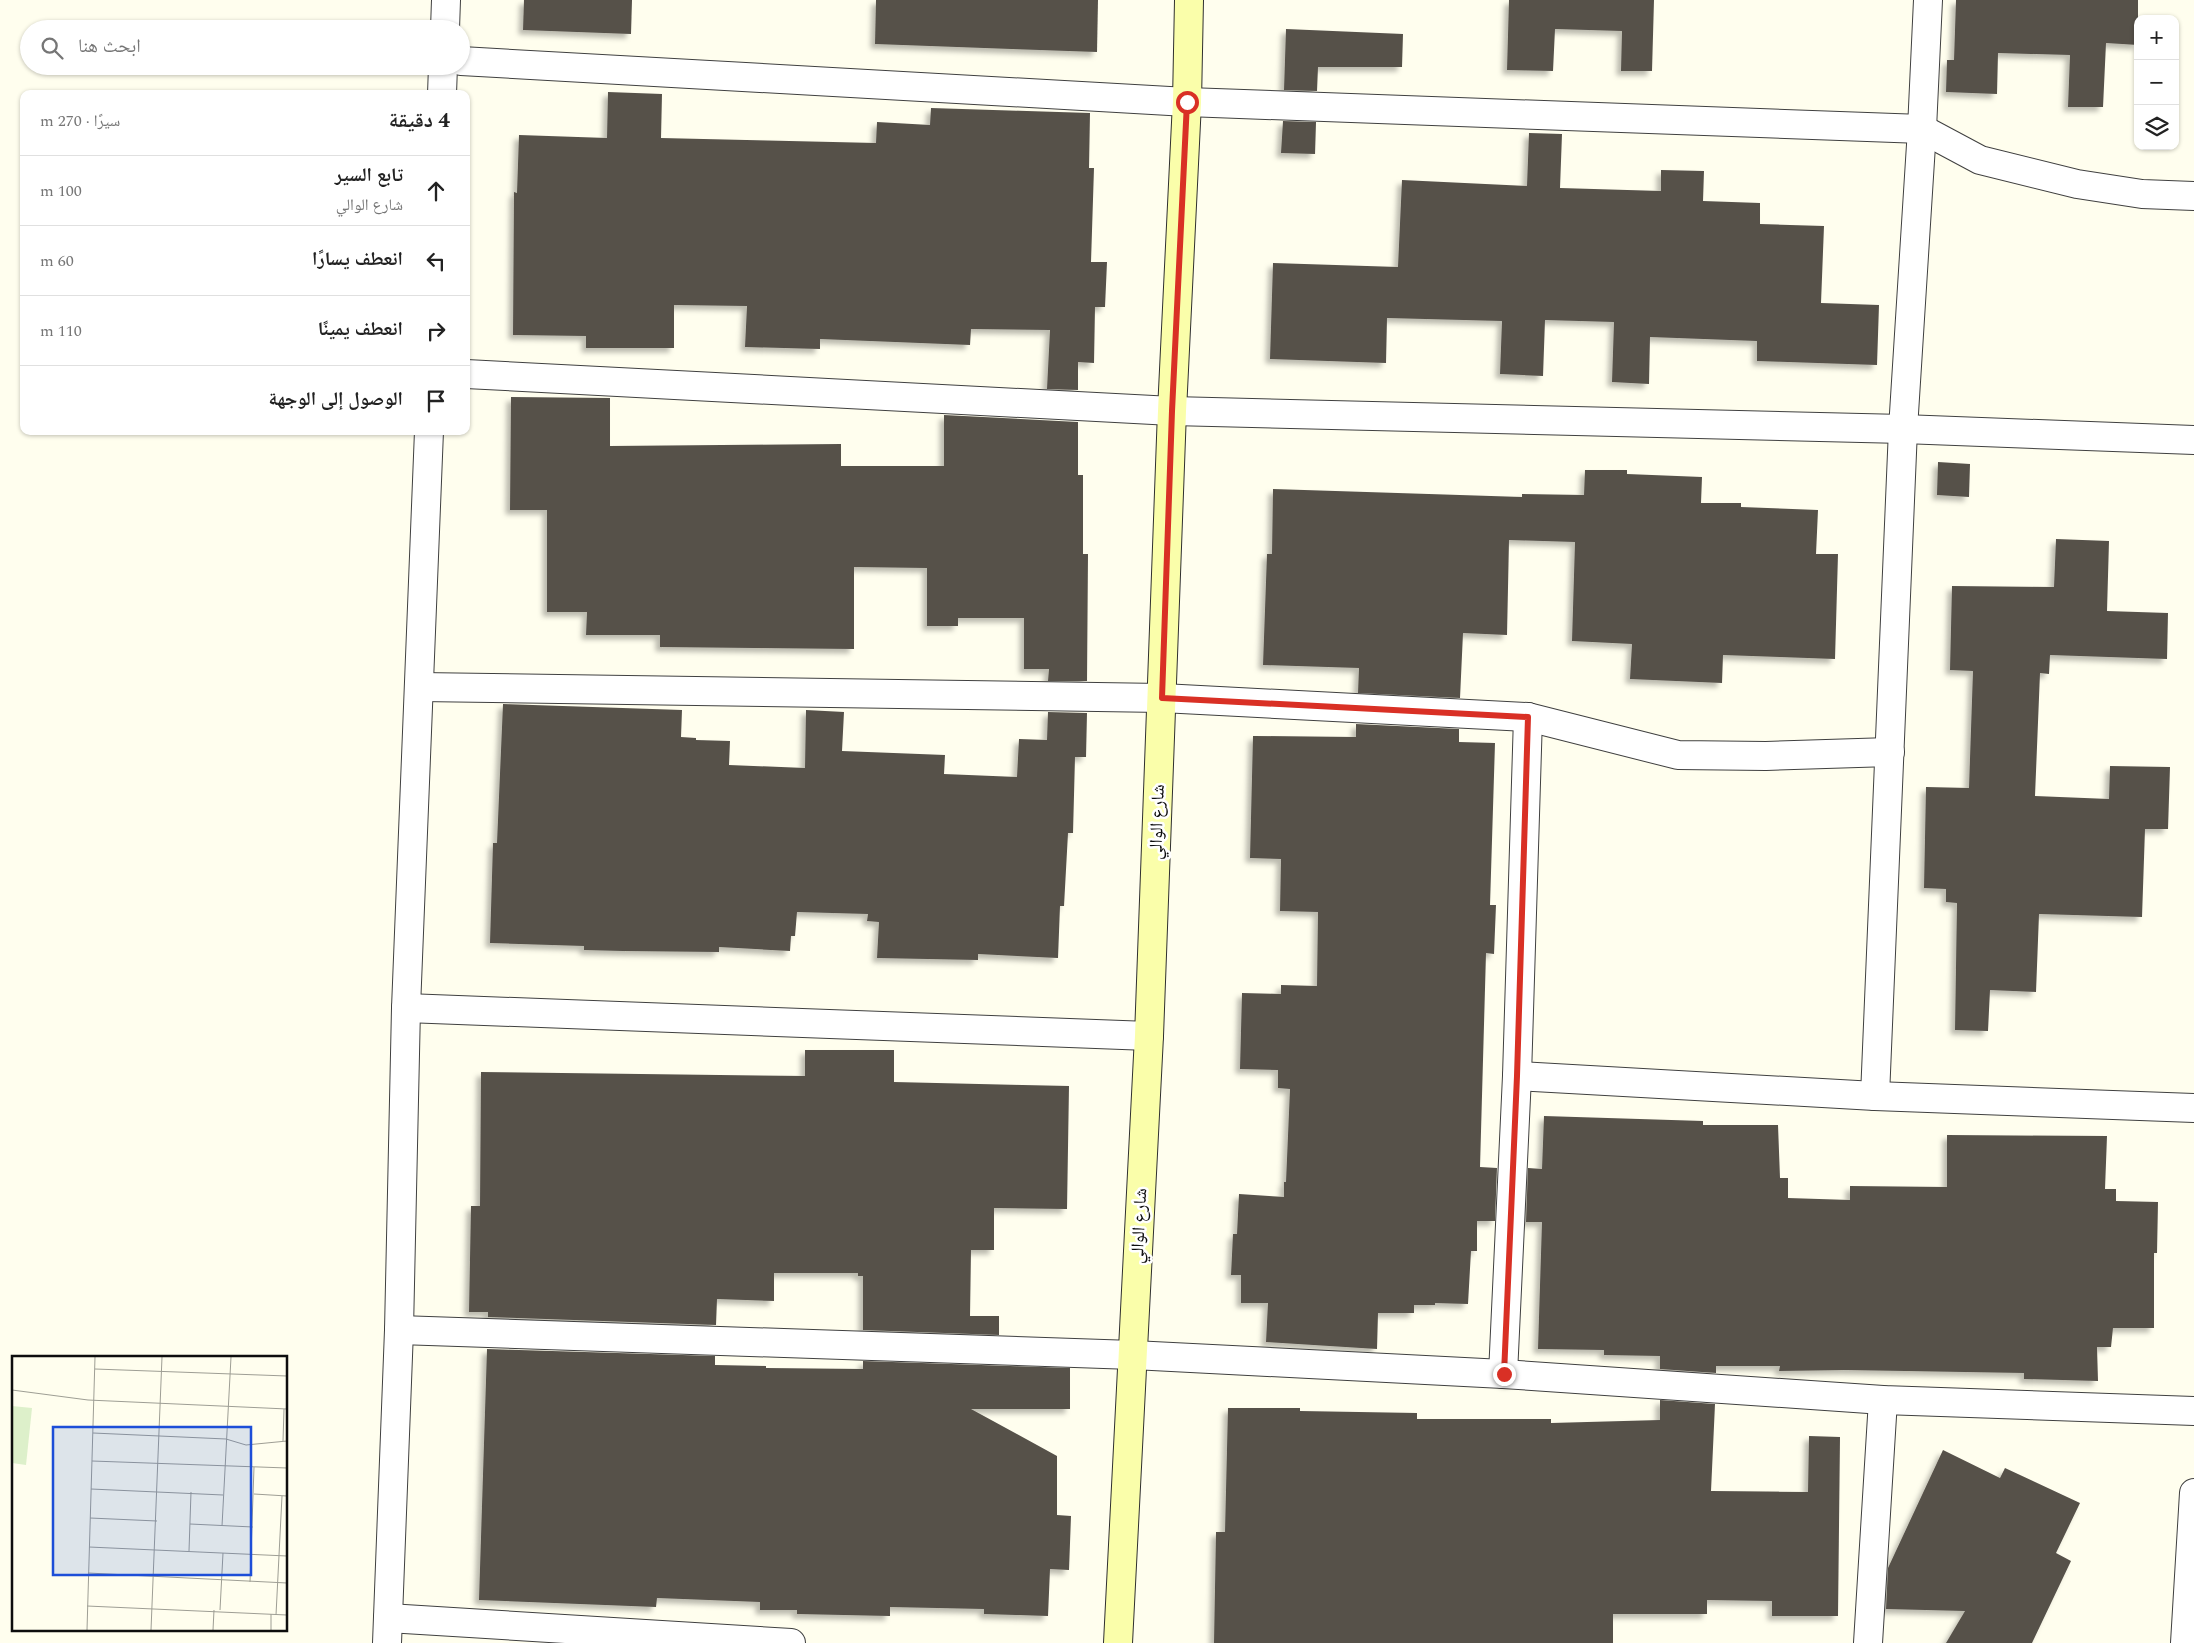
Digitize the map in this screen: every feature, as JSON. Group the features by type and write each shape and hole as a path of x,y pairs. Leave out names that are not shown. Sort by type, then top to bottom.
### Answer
{"main road":[{"name":"شارع الوالي","path":"1118,1643 1149,1036 1172,411 1187,102 1189,0"}],"street":[{"path":"445,20 446,0"},
{"path":"1875,1096 1903,429 1922,129 1928,0"},
{"path":"470,62 1187,102 1922,129 1980,160 2096,187 2142,194 2194,196"},
{"path":"442,90 443,75"},
{"path":"470,374 1172,411 1903,429 2194,440"},
{"path":"429,435 406,1008 399,1330 388,1630 791,1643"},
{"path":"420,687 1162,698 1528,717 1678,755 1766,756 1890,752"},
{"path":"1504,1374 1517,1076 1528,717"},
{"path":"406,1008 1149,1036"},
{"path":"1517,1076 1875,1096 2194,1108"},
{"path":"399,1330 1133,1355 1504,1374 1883,1400 2194,1410"},
{"path":"1868,1643 1883,1400"},
{"path":"2184,1643 2194,1493"}],"building":[{"path":"524,0 632,0 631,34 523,30"},
{"path":"876,0 1098,0 1097,52 875,44"},
{"path":"1509,0 1654,0 1652,71 1621,71 1622,31 1555,29 1553,71 1507,70"},
{"path":"1956,0 2138,0 2138,15 2134,15 2134,45 2106,43 2103,107 2068,107 2070,55 1998,53 1997,94 1946,92 1947,60 1954,60"},
{"path":"1286,29 1403,34 1402,67 1318,67 1317,91 1284,90"},
{"path":"608,92 662,94 661,138 876,143 877,122 930,125 931,108 1090,113 1089,168 1094,168 1091,262 1107,262 1105,307 1095,307 1094,363 1078,362 1078,390 1047,389 1050,330 971,329 970,345 820,339 820,349 745,347 747,306 674,305 674,348 586,348 586,336 513,335 514,192 517,193 519,135 607,138"},
{"path":"1283,121 1316,122 1315,154 1281,153"},
{"path":"1529,133 1562,134 1560,188 1661,191 1661,170 1704,171 1703,201 1760,203 1760,224 1824,226 1821,303 1879,305 1877,365 1757,361 1757,341 1650,337 1649,384 1612,382 1614,322 1545,320 1543,376 1500,374 1502,321 1387,318 1386,363 1270,359 1273,263 1398,267 1402,180 1527,186"},
{"path":"511,397 610,398 610,446 841,444 841,466 944,466 944,415 1078,422 1078,475 1083,475 1083,554 1088,554 1087,681 1048,681 1049,669 1024,669 1024,618 958,618 958,626 927,626 927,568 854,567 854,649 660,647 660,635 586,635 587,612 547,612 547,510 510,510"},
{"path":"1938,462 1970,464 1969,497 1937,495"},
{"path":"1585,470 1627,470 1627,474 1702,477 1701,503 1741,503 1741,507 1818,510 1816,554 1838,554 1835,659 1723,655 1722,683 1630,679 1632,644 1572,641 1575,542 1509,540 1507,635 1463,633 1460,698 1358,693 1359,668 1263,665 1267,554 1272,554 1273,489 1522,497 1522,494 1584,495"},
{"path":"2056,539 2109,541 2107,611 2168,613 2167,659 2050,655 2049,674 2040,673 2035,796 2109,799 2110,766 2170,767 2168,829 2145,829 2142,917 2039,914 2036,992 1990,990 1988,1031 1955,1030 1957,903 1946,902 1946,889 1924,888 1926,787 1969,788 1973,671 1950,670 1952,586 2054,587"},
{"path":"503,704 682,710 681,737 696,738 696,740 730,741 729,765 805,768 806,710 844,712 842,751 945,755 944,774 1017,777 1019,739 1047,740 1048,712 1087,713 1086,757 1075,757 1073,833 1068,833 1064,906 1060,906 1058,958 978,954 978,960 877,958 879,922 867,921 868,914 797,912 795,936 791,936 790,951 719,947 719,952 584,950 584,946 490,943 493,843 497,843"},
{"path":"1356,724 1459,729 1459,742 1495,743 1490,905 1496,905 1494,954 1486,953 1480,1167 1497,1168 1495,1221 1477,1221 1477,1251 1471,1251 1468,1304 1435,1303 1435,1305 1414,1305 1414,1313 1378,1313 1377,1349 1266,1342 1268,1303 1241,1303 1241,1275 1231,1275 1233,1234 1237,1234 1239,1194 1284,1197 1290,1089 1278,1088 1278,1070 1240,1069 1242,993 1281,994 1281,985 1317,986 1318,912 1280,911 1281,859 1250,858 1253,736 1356,737"},
{"path":"805,1050 894,1050 894,1082 1069,1086 1067,1209 994,1208 994,1250 971,1250 970,1316 999,1316 999,1335 863,1330 863,1276 858,1276 858,1273 774,1273 774,1301 717,1299 716,1325 488,1317 488,1312 469,1312 471,1206 480,1206 481,1072 805,1076"},
{"path":"1544,1116 1703,1121 1703,1125 1778,1125 1780,1178 1788,1178 1788,1198 1850,1200 1850,1186 1947,1187 1947,1135 2107,1136 2105,1189 2116,1189 2116,1201 2158,1202 2157,1253 2154,1253 2154,1328 2113,1328 2111,1347 2097,1347 2098,1381 2024,1379 2024,1373 1846,1370 1779,1371 1780,1366 1716,1366 1716,1373 1660,1369 1660,1356 1604,1355 1604,1350 1538,1349 1542,1222 1526,1222 1528,1168 1542,1169"},
{"path":"487,1349 715,1356 715,1365 766,1366 766,1368 863,1369 863,1361 1070,1368 1070,1409 971,1409 1057,1456 1057,1515 1071,1516 1069,1570 1050,1569 1048,1616 984,1614 984,1609 890,1607 890,1616 797,1614 797,1610 760,1610 760,1602 657,1598 656,1607 479,1600"},
{"path":"1660,1400 1715,1404 1711,1491 1808,1492 1809,1436 1840,1437 1838,1616 1772,1616 1772,1601 1707,1600 1707,1614 1613,1614 1613,1643 1214,1643 1216,1532 1225,1532 1228,1408 1300,1408 1300,1411 1417,1413 1417,1419 1551,1419 1551,1423 1660,1420"},
{"path":"1943,1450 2000,1478 2005,1468 2080,1503 2056,1553 2071,1561 2032,1643 1946,1643 1965,1611 1886,1609 1888,1568"}],"route":[{"path":"1187,102 1172,411 1162,698 1528,717 1517,1076 1504,1374"}]}
